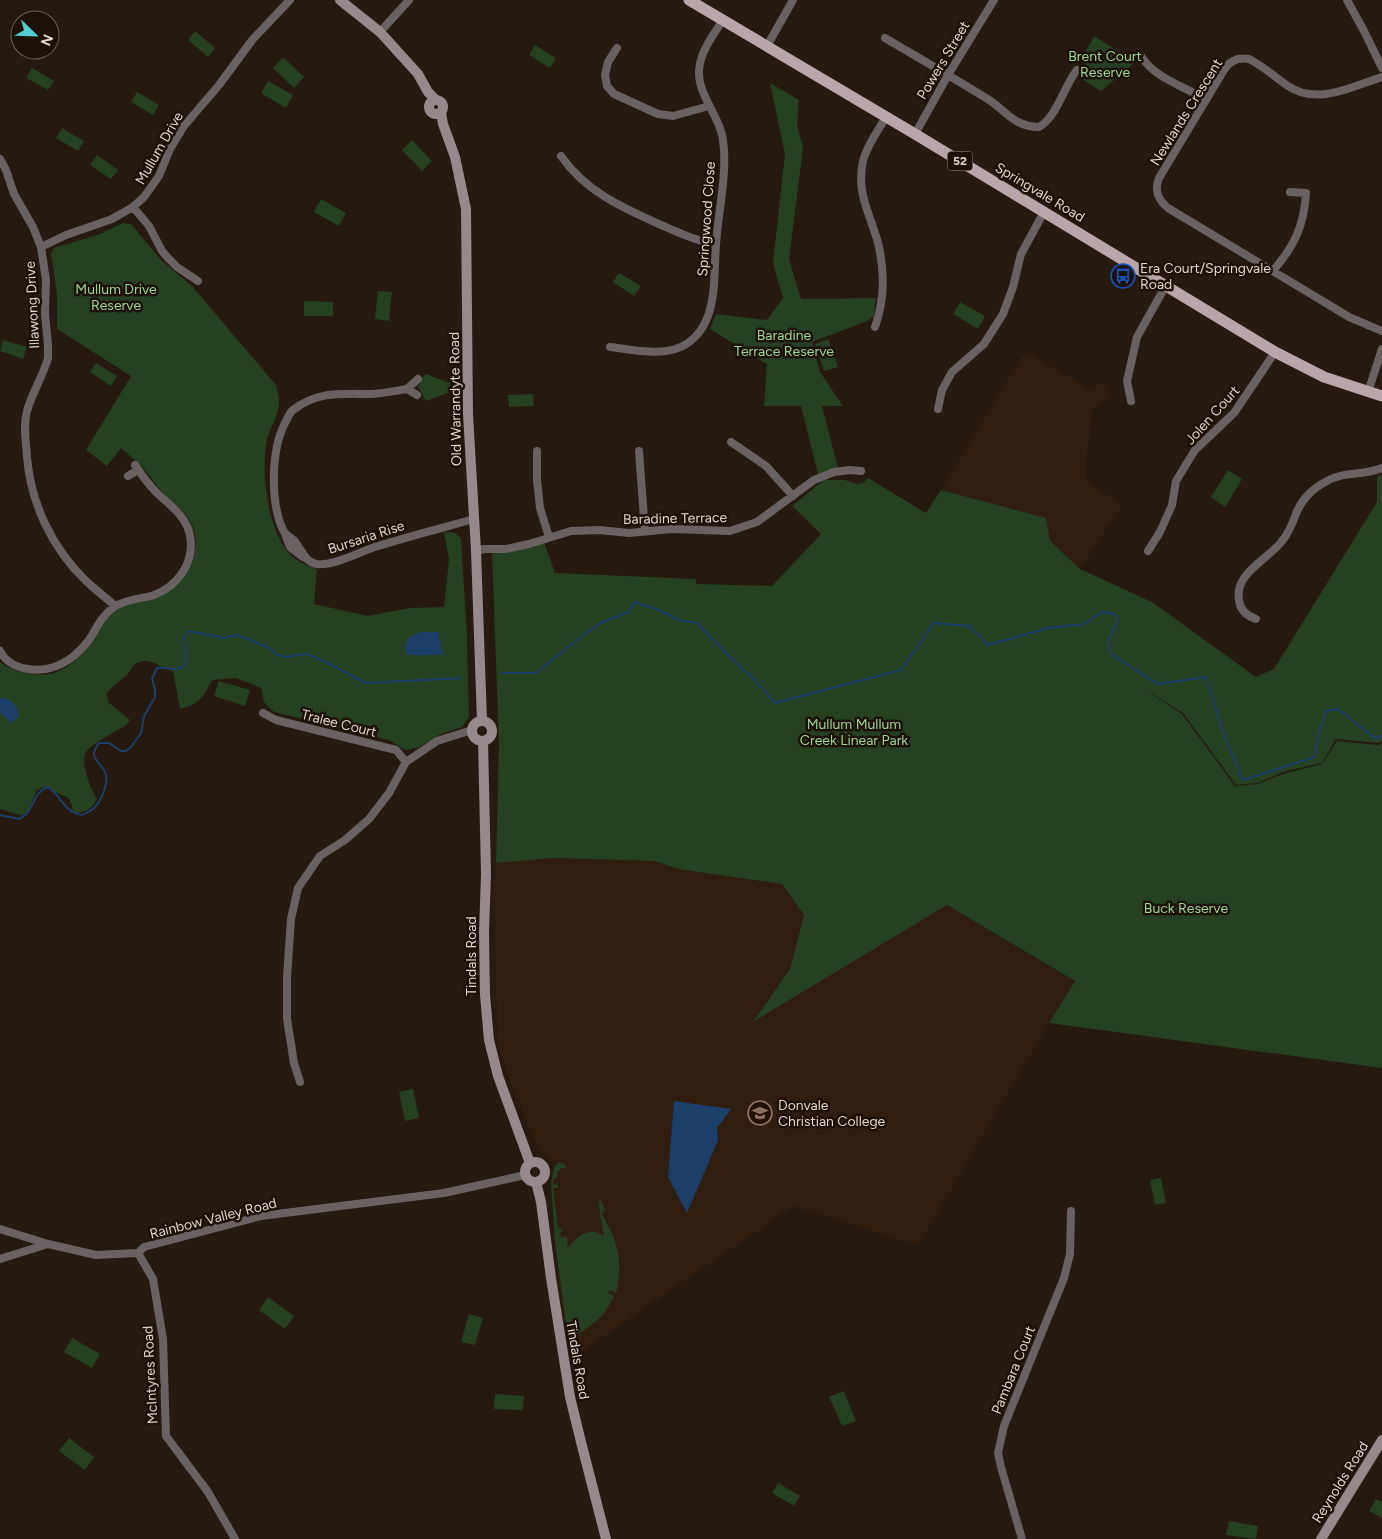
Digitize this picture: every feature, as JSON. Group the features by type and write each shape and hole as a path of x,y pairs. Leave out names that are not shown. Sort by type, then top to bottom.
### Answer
{"main road":[{"name":"Old Warrandyte Road","path":"340,0 380,32 418,74 433,102 430,110 438,113 455,157 466,209 468,414 476,551 482,721"},
{"name":"Springvale Road","path":"689,0 886,116 1275,352 1312,371 1382,396"},
{"path":"482,721 490,725 492,730 488,739 483,741 475,738 472,730 476,723 482,721"},
{"name":"Tindals Road","path":"483,741 486,874 484,933 485,995 489,1040 498,1076 530,1163"},
{"path":"537,1162 544,1169 542,1179 536,1182 530,1182 525,1175 525,1168 530,1163 537,1162"},
{"name":"Tindals Road","path":"536,1182 541,1202 570,1397 606,1539"},
{"name":"Reynolds Road","path":"1321,1539 1382,1440"}],"street":[{"name":"Mullum Drive","path":"40,247 66,235 112,219 133,207 144,197 152,187 177,137 190,118 219,85 254,39 290,0"},
{"path":"380,32 409,0"},
{"path":"766,46 793,0"},
{"name":"Powers Street","path":"915,134 948,75 994,0"},
{"path":"1347,0 1381,65"},
{"name":"Springwood Close","path":"610,348 654,352 676,349 687,344 700,334 712,304 724,163 722,135 700,81 699,70 706,47 723,20"},
{"path":"885,38 989,99 1011,118 1031,126 1039,127 1045,123 1061,99 1076,70"},
{"path":"617,48 608,62 605,75 607,86 614,94 658,114 673,116 710,106"},
{"path":"1140,56 1159,74 1206,100"},
{"name":"Newlands Crescent","path":"1382,77 1328,94 1310,95 1293,89 1252,60 1241,58 1227,65 1159,178 1157,186 1158,196 1168,208 1348,317 1382,331"},
{"path":"875,327 881,308 883,292 882,268 878,242 863,200 861,184 862,167 866,151 886,116"},
{"path":"562,156 570,168 584,182 627,211 700,242 716,244"},
{"name":"Illawong Drive","path":"0,159 14,194 33,228 40,247 46,280 45,314 48,358 31,400 25,425 31,483 37,505 63,555 87,581 115,606"},
{"path":"1273,271 1293,245 1300,231 1304,213 1306,194 1290,192"},
{"path":"133,207 149,226 162,251 169,259 177,267 198,281"},
{"path":"938,409 942,390 952,372 984,344 1003,314 1013,287 1021,254 1044,212"},
{"path":"1131,401 1127,381 1137,337 1165,286"},
{"path":"1368,392 1382,349"},
{"name":"Jolen Court","path":"1148,551 1160,532 1172,505 1176,481 1195,450 1234,413 1275,352"},
{"path":"417,395 407,388 418,379"},
{"name":"Bursaria Rise","path":"407,388 370,394 341,392 323,395 291,411 276,449 274,472 277,510 285,534 296,542 305,558 319,564 330,563 376,546 474,519"},
{"path":"731,442 766,466 793,496"},
{"path":"537,451 537,480 540,508 549,537"},
{"path":"639,451 645,532"},
{"path":"0,651 7,660 24,668 41,670 62,665 82,649 104,615 115,606 152,595 169,587 183,573 190,556 190,536 183,518 154,490 137,468 128,476"},
{"path":"1256,619 1248,616 1242,609 1238,599 1239,588 1249,572 1283,541 1298,508 1308,495 1320,485 1333,478 1342,475 1370,472 1382,468"},
{"name":"Baradine Terrace","path":"476,551 506,549 571,531 600,530 629,533 671,528 730,531 757,522 814,480 834,472 850,470 861,472"},
{"name":"Tralee Court","path":"263,713 276,720 396,750 406,762"},
{"path":"300,1082 294,1064 287,1019 287,976 291,919 298,888 320,856 345,840 369,820 389,792 406,762 437,741 472,730"},
{"name":"Rainbow Valley Road","path":"48,1244 96,1255 112,1256 131,1252 138,1253 144,1247 261,1216 444,1193 525,1175"},
{"name":"Pambara Court","path":"1022,1539 1000,1467 998,1452 1004,1426 1064,1278 1070,1254 1071,1211"},
{"path":"0,1229 48,1244"},
{"path":"0,1259 48,1244"},
{"name":"McIntyres Road","path":"138,1253 153,1279 163,1339 166,1436 208,1492 235,1539"}],"shaded area":[{"path":"1025,351 1090,389 1105,382 1112,397 1092,408 1085,479 1122,505 1080,569 1049,541 1045,518 941,490"},
{"name":"Donvale Christian College","path":"553,858 655,861 678,869 782,884 804,915 790,969 754,1021 947,905 1075,982 918,1245 793,1206 572,1358 567,1338 558,1275 552,1186 557,1171 547,1155 539,1150 508,1076 497,1040 494,883 496,863"}],"green space":[{"path":"195,31 215,48 208,57 188,40"},
{"name":"Brent Court Reserve","path":"1094,36 1132,58 1134,63 1101,91 1082,79 1087,72 1087,67 1081,61"},
{"path":"535,45 556,58 550,68 529,55"},
{"path":"283,57 304,77 294,88 273,68"},
{"path":"32,68 54,81 48,90 26,78"},
{"path":"268,81 293,95 286,108 261,93"},
{"name":"Baradine Terrace Reserve","path":"770,83 799,100 797,124 803,148 789,259 801,299 876,298 874,316 867,321 812,342 820,372 843,406 822,406 838,468 818,474 801,406 764,406 767,364 710,329 716,314 767,320 783,298 773,263 785,154"},
{"path":"137,92 159,105 153,115 131,102"},
{"path":"62,128 84,141 78,151 56,138"},
{"path":"412,140 432,161 422,171 402,150"},
{"path":"97,155 118,170 111,179 90,165"},
{"path":"321,199 346,213 339,226 314,212"},
{"name":"Mullum Drive Reserve","path":"123,223 131,224 161,260 192,286 276,385 279,405 267,440 265,453 268,503 277,534 284,547 296,559 317,569 314,604 368,616 409,608 444,607 449,559 444,532 455,533 461,538 467,636 469,717 462,727 441,734 418,748 405,750 389,740 274,712 264,702 261,688 236,678 212,680 197,702 180,709 173,671 150,661 145,661 134,665 128,674 107,693 108,702 130,720 126,725 87,750 85,754 85,771 97,799 93,806 85,811 74,813 70,800 67,797 44,787 37,790 27,814 20,815 0,809 0,662 11,669 41,675 54,673 64,668 74,662 87,649 106,619 114,612 120,608 158,597 173,588 187,572 194,553 195,533 189,519 162,492 136,461 121,448 107,466 86,450 131,376 57,329 57,294 51,253 54,248 100,234"},
{"path":"619,273 641,286 634,296 613,282"},
{"path":"378,291 392,292 389,321 375,319"},
{"path":"304,301 333,302 333,316 304,316"},
{"path":"960,302 985,316 978,329 953,314"},
{"path":"828,339 838,367 824,371 815,344"},
{"path":"3,340 27,347 23,359 0,351"},
{"path":"96,363 117,376 111,386 90,372"},
{"path":"426,374 450,383 450,392 426,401 418,387 421,379"},
{"path":"533,394 534,406 509,407 508,395"},
{"path":"1228,470 1242,479 1225,507 1211,497"},
{"name":"Mullum Mullum Creek Linear Park","path":"1382,474 1382,741 1378,743 1336,739 1322,763 1286,771 1257,783 1236,785 1183,713 1138,685 1182,714 1235,786 1257,784 1286,773 1322,764 1337,741 1378,745 1382,743 1382,1068 1049,1023 1075,981 947,905 753,1022 790,969 804,915 782,884 678,869 655,861 553,858 496,863 499,744 492,553 544,542 555,573 696,579 696,584 772,586 821,534 792,506 824,480 845,480 857,484 863,483 868,478 926,513 941,490 1046,518 1050,541 1080,569 1152,602 1256,677 1274,669 1377,502 1377,477"},
{"path":"219,681 250,690 245,706 214,696"},
{"path":"413,1089 419,1118 405,1121 399,1092"},
{"path":"559,1163 564,1164 566,1168 562,1168 557,1172 557,1178 554,1178 553,1184 558,1185 558,1188 553,1188 558,1228 563,1230 559,1234 562,1238 566,1236 568,1241 567,1250 582,1234 593,1232 604,1236 599,1197 605,1209 602,1214 612,1233 619,1258 619,1278 616,1293 610,1290 608,1293 614,1296 606,1310 592,1324 574,1337 573,1340 577,1342 572,1345 569,1343 567,1331 555,1242 551,1184 554,1167"},
{"path":"1161,1178 1166,1203 1155,1205 1150,1180"},
{"path":"268,1297 294,1316 285,1329 259,1310"},
{"path":"469,1314 483,1318 475,1345 461,1342"},
{"path":"72,1338 100,1354 92,1368 64,1352"},
{"path":"844,1391 856,1421 842,1426 829,1397"},
{"path":"495,1394 524,1396 523,1410 494,1409"},
{"path":"69,1438 94,1457 85,1470 59,1451"},
{"path":"778,1483 800,1496 794,1506 772,1493"},
{"path":"1376,1499 1382,1502 1382,1518 1369,1511"},
{"path":"1229,1521 1258,1526 1256,1539 1226,1535"}],"water":[{"path":"420,632 438,632 443,655 406,654 405,647 408,638"},
{"path":"0,698 8,699 16,706 18,717 11,723 0,712"},
{"path":"674,1101 731,1109 717,1128 718,1140 687,1213 668,1177"}],"waterway":[{"path":"503,673 536,673 601,623 628,612 635,602 659,610 679,620 697,623 756,681 775,703 901,670 934,623 969,626 988,645 1049,628 1084,624 1102,612 1115,614 1117,622 1108,642 1111,654 1158,684 1206,677 1225,738 1243,780 1315,757 1318,735 1326,711 1338,709 1376,739 1382,735"},
{"path":"0,815 19,819 27,813 41,791 48,787 71,811 82,815 93,809 102,796 106,785 106,774 94,756 96,748 99,743 109,743 121,751 126,751 131,747 141,733 144,716 155,697 152,679 157,668 174,669 183,666 186,658 183,639 188,631 224,638 238,635 268,647 276,654 285,657 307,654 366,683 461,678"}],"place":[{"name":"Era Court/Springvale Road","path":"1123,276"},
{"name":"Donvale Christian College","path":"760,1113"}],"park label":[{"name":"Buck Reserve","path":"1186,908"}]}
